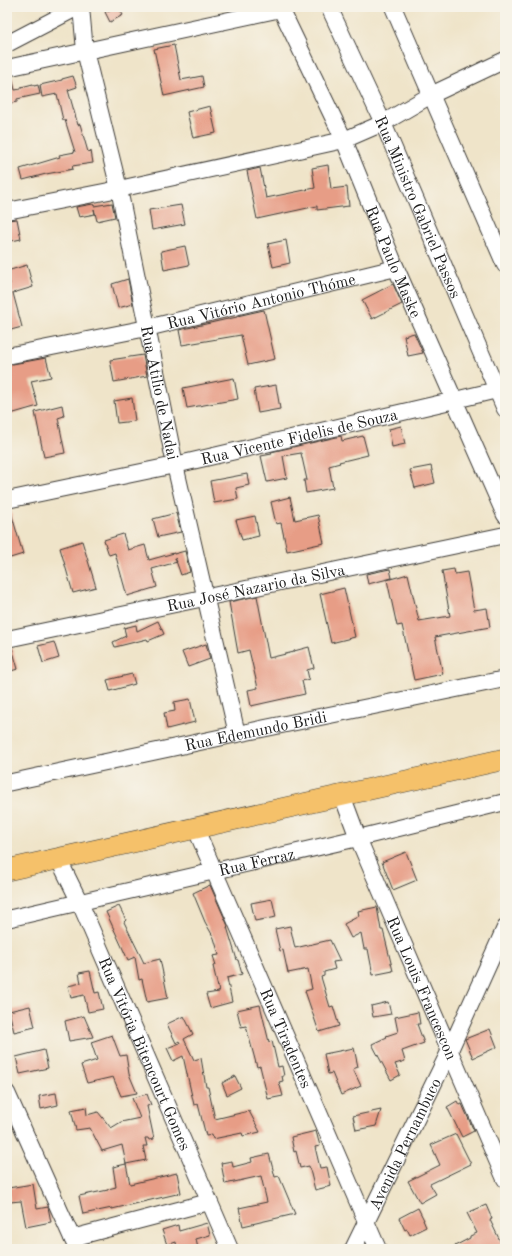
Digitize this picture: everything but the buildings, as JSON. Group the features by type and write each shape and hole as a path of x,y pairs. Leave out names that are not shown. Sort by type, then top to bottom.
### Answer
{"main road":[{"path":"7,870 505,759"}],"street":[{"path":"7,44 79,7"},
{"name":"Rua Atilio de Nadai","path":"79,7 85,50 119,189 174,464 237,734"},
{"name":"Rua Ministro Gabriel Passos","path":"329,7 383,123 501,388 505,409"},
{"path":"393,7 505,265"},
{"name":"Rua Paulo Maske","path":"85,50 281,9 344,140 396,268 505,515"},
{"path":"7,68 85,50"},
{"path":"7,211 119,189 344,140 383,123 431,95 505,60"},
{"name":"Rua Vitório Antonio Thóme","path":"7,356 147,328 396,268"},
{"name":"Rua Vicente Fidelis de Souza","path":"7,500 174,464 455,400 501,388"},
{"name":"Rua José Nazario da Silva","path":"7,639 505,535"},
{"name":"Rua Edemundo Bridi","path":"7,783 505,679"},
{"name":"Rua Louis Francescon","path":"342,795 358,838 505,1178"},
{"name":"Rua Ferraz","path":"7,920 505,802"},
{"name":"Rua Tiradentes","path":"195,827 378,1249"},
{"name":"Rua Vitória Bitencourt Gomes","path":"58,858 80,903 230,1249"},
{"name":"Avenida Pernambuco","path":"353,1249 450,1050 505,928"},
{"path":"7,1093 74,1243 209,1202"}]}
